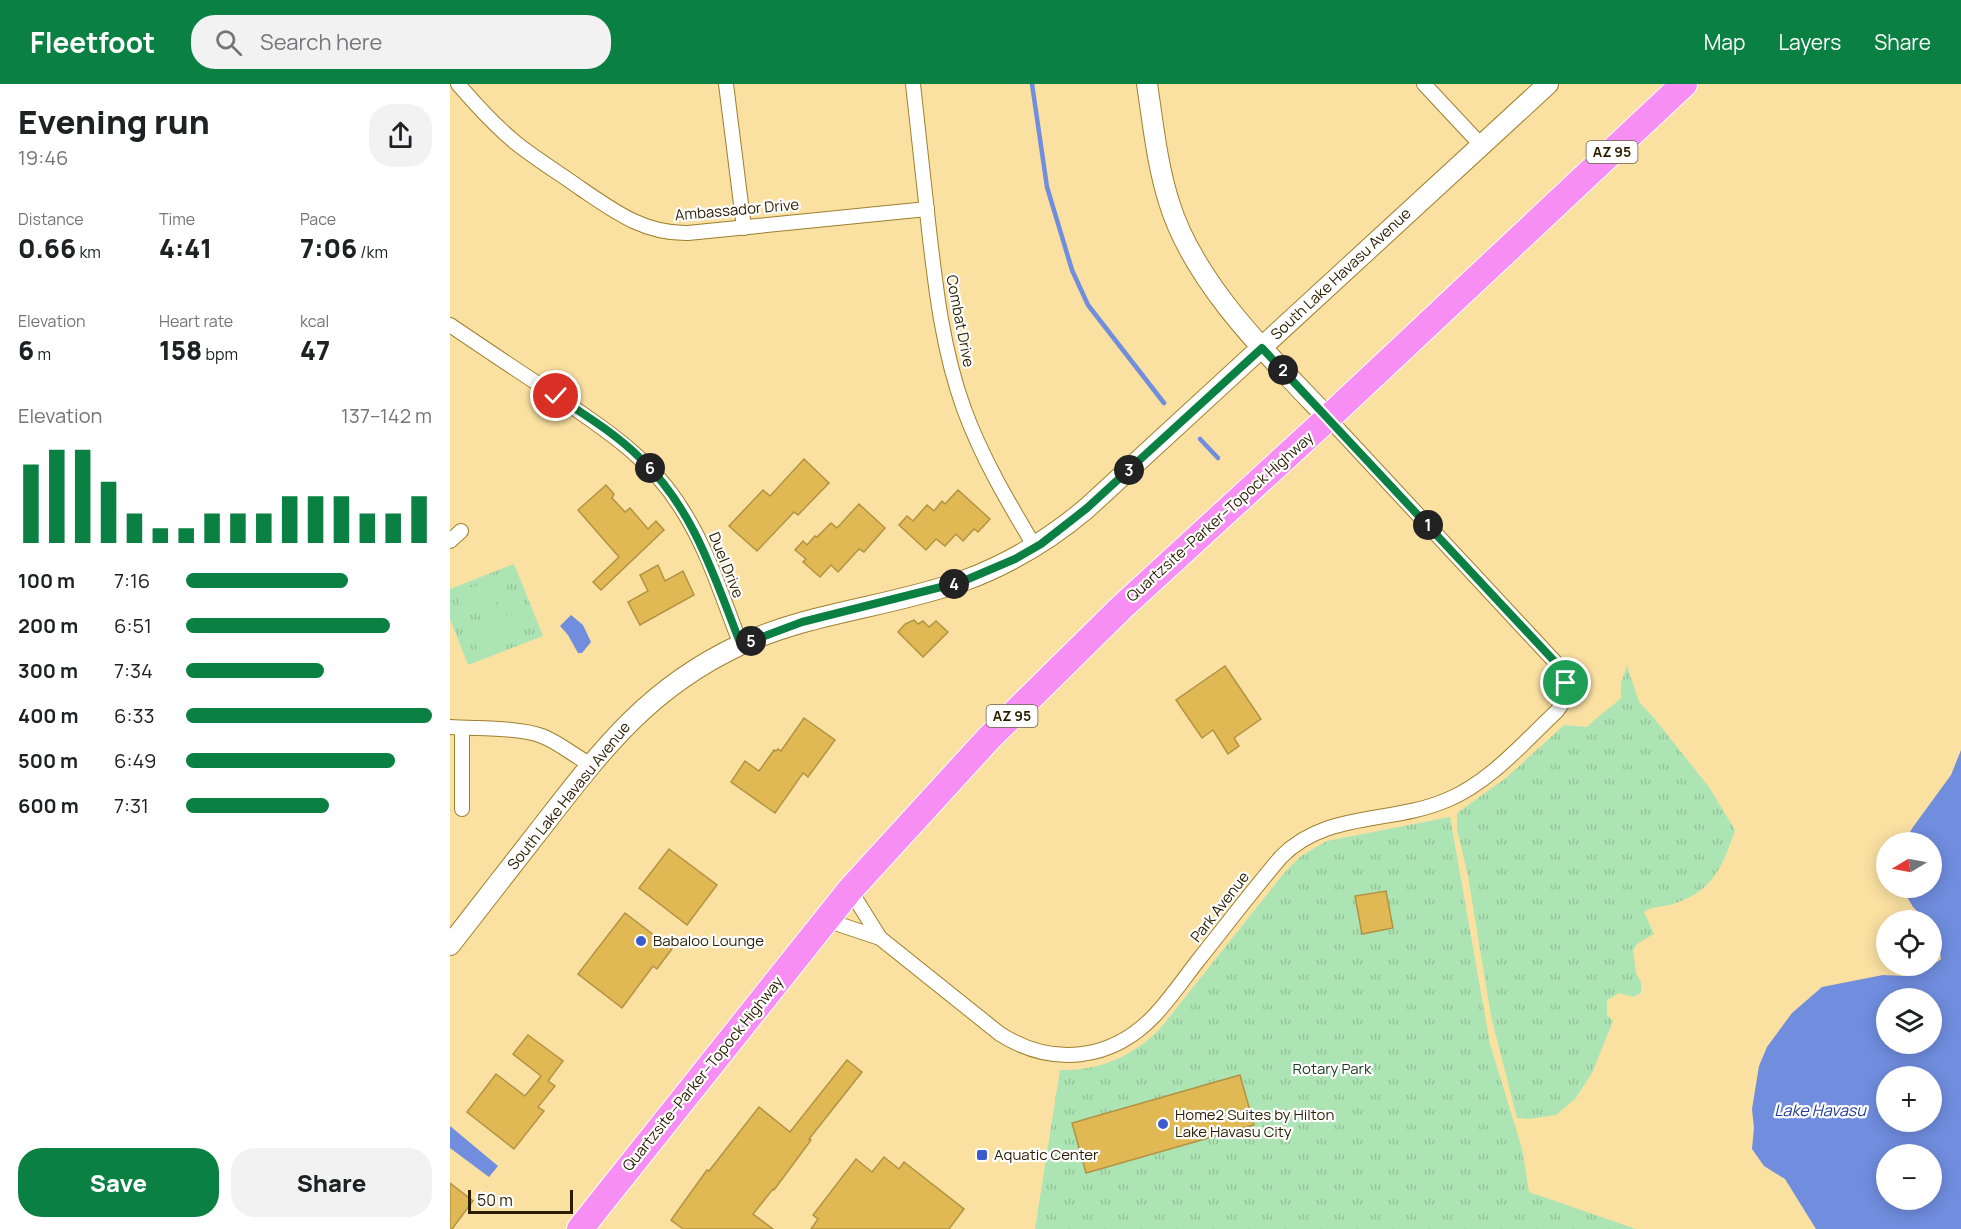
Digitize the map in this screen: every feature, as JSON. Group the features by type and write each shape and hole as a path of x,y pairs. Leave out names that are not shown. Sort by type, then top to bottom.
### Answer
{"highway":[{"name":"Quartzsite–Parker–Topock Highway","path":"850,890 989,738 1112,616 1328,418 1684,84"},
{"name":"AZ 95","path":"826,920 850,890"},
{"name":"Quartzsite–Parker–Topock Highway","path":"580,1229 826,920"}],"main road":[{"path":"1147,84 1163,181 1176,222 1196,261 1262,348 1328,418"},
{"name":"South Lake Havasu Avenue","path":"450,945 590,764 625,725 657,696 683,677 741,645 802,622 961,582 988,572 1035,547 1065,527 1548,84"}],"street":[{"name":"Ambassador Drive","path":"458,84 485,115 517,144 635,223 661,232 679,234 927,209"},
{"path":"726,84 744,228"},
{"name":"Combat Drive","path":"913,84 942,329 964,408 997,483 1035,547"},
{"path":"1424,84 1481,146"},
{"name":"Duel Drive","path":"450,325 609,431 657,475 677,501 694,529 741,645"},
{"name":"Park Avenue","path":"850,890 880,938 999,1034 1019,1045 1044,1053 1082,1055 1127,1038 1155,1015 1281,857 1300,841 1331,826 1433,806 1461,793 1487,777 1561,707 1566,686 1564,674 1557,664 1328,418"},
{"path":"450,541 461,531"},
{"path":"462,809 456,728 536,734 553,741 575,757 590,764"},
{"name":"Park Avenue","path":"826,920 880,938"}],"green space":[{"path":"514,564 543,636 468,665 450,619 450,589"},
{"path":"503,576 511,597 465,615 456,593"},
{"path":"517,612 525,633 478,651 470,630"},
{"path":"1627,666 1639,702 1709,787 1735,830 1720,867 1706,886 1685,900 1644,912 1654,934 1638,943 1633,950 1636,973 1641,982 1641,993 1633,997 1619,993 1607,1000 1607,1015 1613,1021 1592,1073 1575,1099 1556,1115 1528,1119 1517,1118 1491,1016 1468,876 1457,829 1457,813 1506,778 1564,725 1587,727 1617,702 1621,698 1621,683"},
{"name":"Rotary Park","path":"1450,817 1490,1044 1522,1149 1529,1192 1636,1229 1035,1229 1060,1070 1088,1068 1114,1061 1148,1040 1159,1030 1285,872 1301,856 1327,841"}],"water":[{"path":"571,615 583,625 591,642 582,653 578,653 560,626"},
{"name":"Lake Havasu","path":"1961,750 1961,1229 1816,1229 1785,1179 1764,1166 1752,1149 1754,1128 1752,1109 1759,1066 1767,1047 1792,1013 1822,987 1878,976 1942,976 1942,910 1916,910 1908,898 1942,898 1942,832 1910,832 1951,775"},
{"path":"450,1126 498,1166 489,1177 450,1148"}],"building":[{"path":"804,459 829,483 798,515 794,512 757,551 729,526 763,490 770,496"},
{"path":"606,485 614,494 612,498 625,512 630,508 648,529 656,521 664,530 601,590 593,582 619,557 578,510"},
{"path":"958,490 990,519 978,532 974,529 963,541 956,534 945,546 936,539 926,550 899,525 907,516 913,521 927,505 934,511 942,501 945,504"},
{"path":"859,504 885,528 864,552 859,549 838,572 831,565 820,577 803,562 806,559 795,550 803,541 807,545 831,523 837,528"},
{"path":"658,565 665,581 683,571 694,595 640,625 628,602 648,591 640,575"},
{"path":"914,620 918,624 923,621 929,627 936,621 948,632 923,657 898,632 905,624"},
{"path":"1225,666 1261,719 1234,738 1239,746 1228,754 1213,730 1202,738 1176,700"},
{"path":"804,718 835,740 808,777 803,773 775,813 731,782 745,761 759,771 774,750 781,751"},
{"path":"669,849 717,885 687,925 639,888"},
{"path":"1386,891 1393,928 1362,934 1355,896"},
{"path":"625,913 672,949 657,969 653,966 622,1008 578,974"},
{"path":"528,1035 563,1061 548,1081 555,1086 538,1107 544,1111 514,1149 467,1112 496,1074 525,1096 541,1076 513,1054"},
{"path":"847,1060 862,1072 809,1139 811,1140 774,1190 753,1214 773,1229 683,1229 671,1220 707,1170 709,1171 759,1107 790,1132"},
{"name":"Home2 Suites by Hilton Lake Havasu City","path":"1240,1075 1254,1125 1086,1173 1072,1123"},
{"path":"884,1157 899,1169 904,1162 964,1209 949,1229 811,1229 818,1219 813,1215 856,1159 872,1172"},
{"path":"450,1183 473,1201 452,1229 450,1229"}],"waterway":[{"path":"1032,84 1047,187 1072,270 1088,305 1164,403"},
{"path":"1200,439 1218,458"}],"place":[{"name":"Babaloo Lounge","path":"641,941"},
{"name":"Home2 Suites by Hilton Lake Havasu City","path":"1163,1124"},
{"name":"Aquatic Center","path":"982,1155"}],"route":[{"path":"556,396 626,445 642,459 671,492 694,529 741,645 802,622 961,582 1015,559 1065,527 1262,348 1557,664 1566,683"}]}
